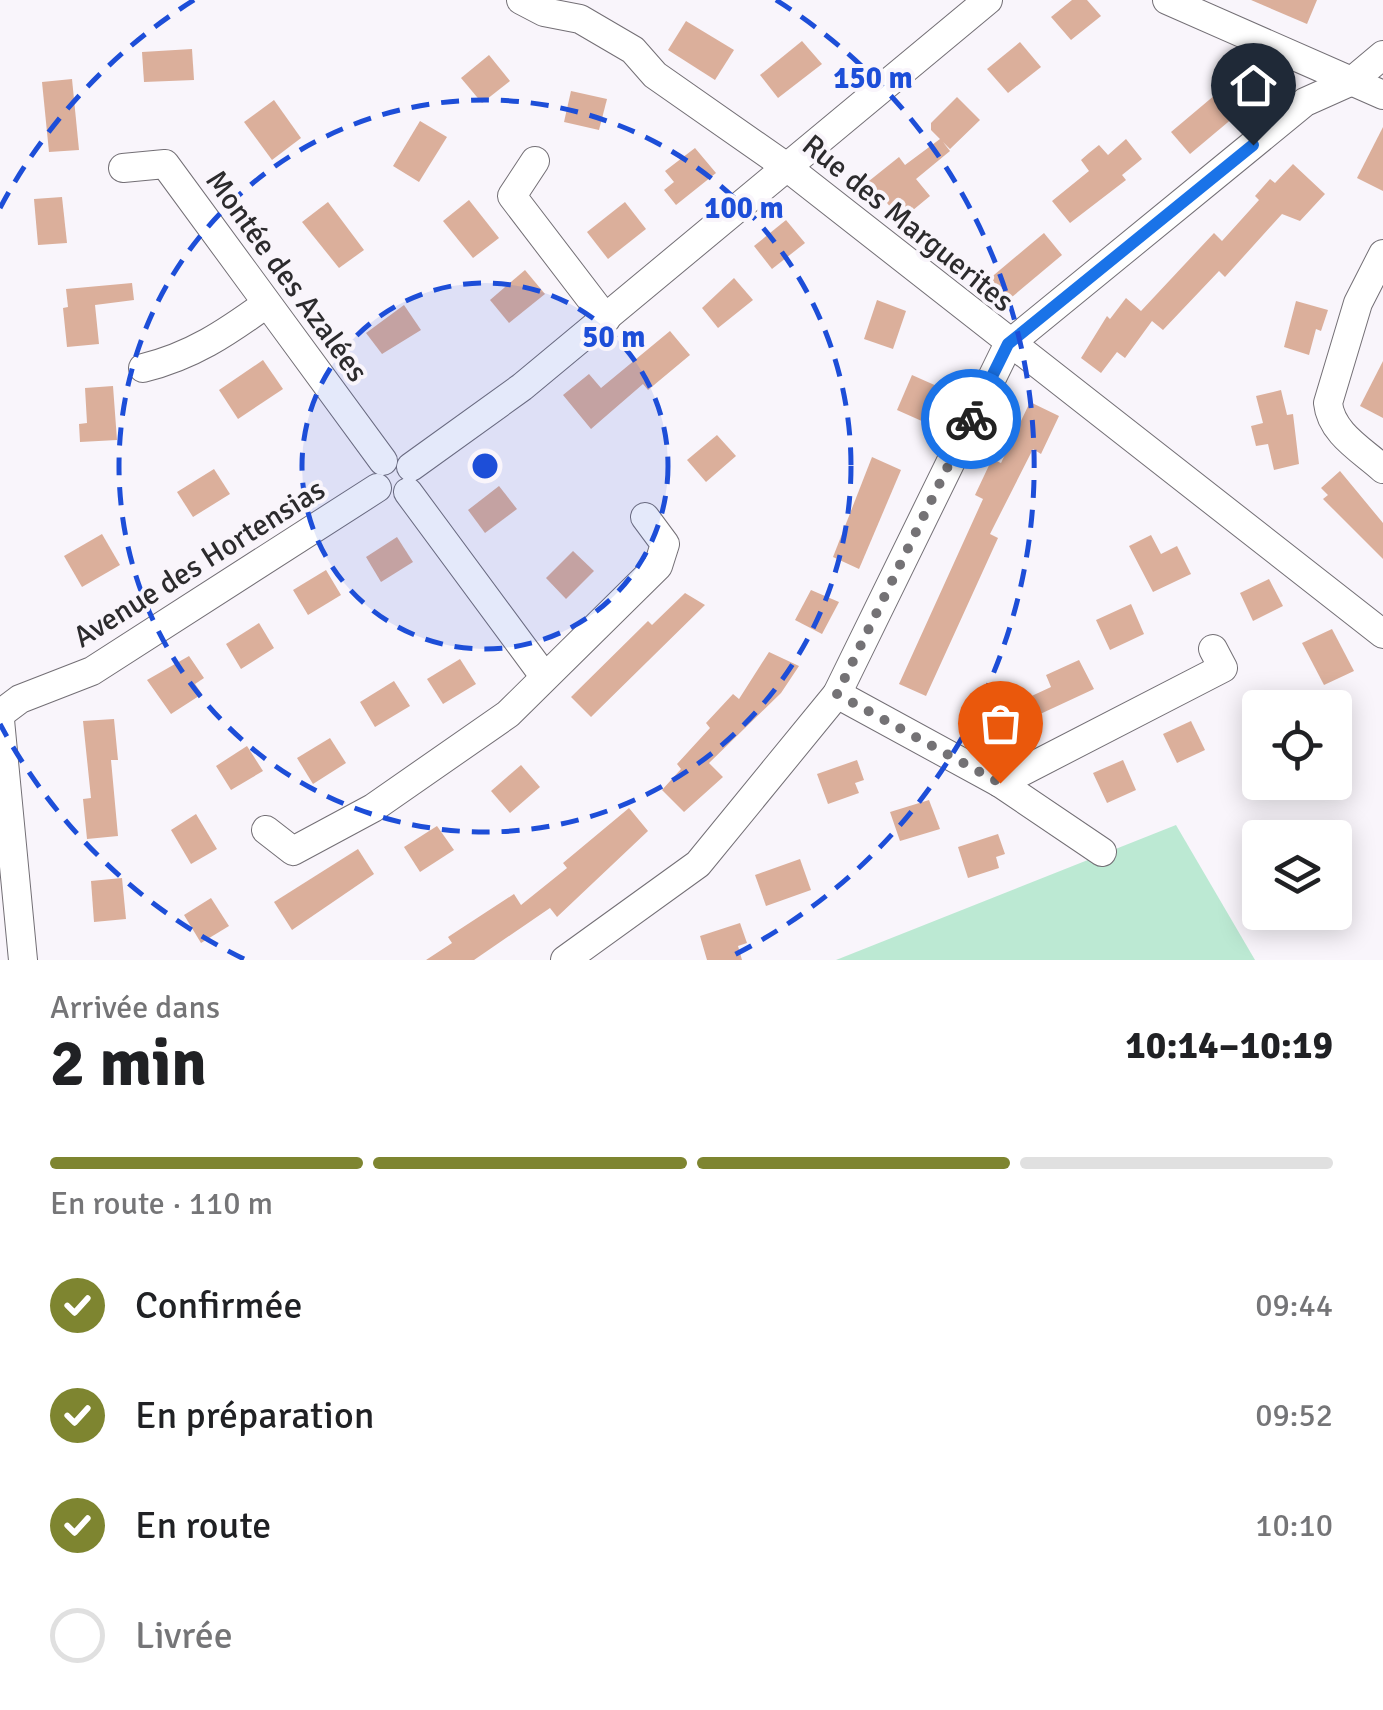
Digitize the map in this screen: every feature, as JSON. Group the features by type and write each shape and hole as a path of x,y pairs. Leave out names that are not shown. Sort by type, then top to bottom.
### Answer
{"street":[{"name":"Rue des Marguerites","path":"521,0 544,12 580,19 633,50 655,75 788,168 1383,634"},
{"path":"380,474 392,498 988,0"},
{"path":"1167,0 1383,95"},
{"path":"565,960 698,864 837,694 1008,344 1304,102 1352,82 1383,55"},
{"path":"1304,102 1309,62"},
{"path":"535,161 512,196 606,318"},
{"name":"Montée des Azalées","path":"123,168 165,164 266,304 380,474"},
{"path":"1383,254 1370,307 1328,403 1330,417 1383,469"},
{"path":"143,368 208,346 266,304"},
{"name":"Avenue des Hortensias","path":"5,704 92,671 380,474"},
{"path":"410,480 544,676"},
{"path":"266,830 293,851 373,808 508,714 658,566 665,544 645,517"},
{"path":"1000,783 1224,668 1213,649"},
{"path":"837,694 1000,783 1102,852"},
{"path":"5,704 23,960"}],"green space":[{"path":"1176,825 1255,960 836,960"}],"building":[{"path":"1072,0 1087,0 1101,16 1071,40 1051,17"},
{"path":"1251,0 1317,0 1307,24"},
{"path":"686,21 734,50 715,80 668,50"},
{"path":"802,41 822,64 778,98 760,75"},
{"path":"1020,42 1041,67 1008,93 987,69"},
{"path":"192,49 194,80 144,82 142,52"},
{"path":"489,55 510,81 482,103 461,78"},
{"path":"72,79 79,150 49,152 42,82"},
{"path":"1228,84 1246,107 1190,154 1171,132"},
{"path":"571,91 607,99 599,130 564,122"},
{"path":"957,97 980,120 950,149 943,142 950,151 916,179 930,196 901,220 869,181 899,157 905,165 940,139 931,130 931,123"},
{"path":"274,100 301,138 272,160 244,122"},
{"path":"420,121 447,137 419,182 393,166"},
{"path":"1383,127 1383,191 1357,178"},
{"path":"1126,139 1142,159 1122,175 1126,180 1070,223 1052,201 1089,171 1081,160 1089,153 1099,145 1108,155"},
{"path":"695,148 716,173 676,205 664,190 674,182 665,171"},
{"path":"1293,164 1325,194 1300,221 1282,214 1225,277 1219,271 1163,330 1152,321 1125,358 1117,352 1101,373 1081,358 1107,316 1110,319 1126,298 1141,311 1214,233 1222,241 1259,200 1255,196 1270,179 1275,183"},
{"path":"62,197 67,243 38,245 34,199"},
{"path":"469,200 499,238 473,258 443,221"},
{"path":"328,202 364,250 339,268 302,222"},
{"path":"625,202 646,229 608,259 587,232"},
{"path":"786,220 805,243 772,269 754,246"},
{"path":"1044,233 1062,255 1006,302 988,280"},
{"path":"525,270 545,294 509,323 490,300"},
{"path":"734,278 753,300 718,328 702,308"},
{"path":"132,283 134,300 95,305 99,344 67,347 63,308 68,307 66,289"},
{"path":"877,300 906,311 893,349 864,339"},
{"path":"1296,301 1328,310 1321,331 1316,329 1309,355 1284,347"},
{"path":"404,305 421,330 382,354 366,333"},
{"path":"670,331 690,355 648,390 643,384 591,429 563,395 589,374 601,388"},
{"path":"263,360 283,389 238,419 219,390"},
{"path":"1383,361 1383,418 1360,406"},
{"path":"912,375 939,387 924,422 897,410"},
{"path":"113,386 117,440 80,442 79,424 87,423 85,388"},
{"path":"1281,390 1287,415 1293,414 1299,464 1274,470 1268,444 1256,446 1251,426 1263,423 1256,396"},
{"path":"1030,402 1059,416 1041,454 1033,449 990,534 998,538 926,696 899,684 983,499 975,495 992,459 1001,463"},
{"path":"717,435 736,456 706,482 687,460"},
{"path":"872,457 901,470 859,569 833,557"},
{"path":"214,469 230,494 193,517 177,492"},
{"path":"1340,471 1383,523 1383,559 1323,499 1328,495 1321,488"},
{"path":"499,486 517,509 485,533 468,510"},
{"path":"102,534 120,565 82,587 64,556"},
{"path":"1151,535 1161,554 1177,546 1191,574 1153,592 1129,546"},
{"path":"397,537 413,562 381,582 366,557"},
{"path":"573,551 594,571 566,599 546,578"},
{"path":"326,570 341,595 308,615 293,590"},
{"path":"1269,579 1283,606 1253,621 1240,593"},
{"path":"811,590 839,602 822,634 795,620"},
{"path":"685,593 705,605 591,717 571,697 648,621 652,625"},
{"path":"1131,604 1144,634 1110,650 1096,620"},
{"path":"259,623 274,648 241,669 226,644"},
{"path":"1332,629 1354,671 1324,685 1302,643"},
{"path":"769,652 799,666 781,693 709,763 723,777 684,812 662,790 681,769 677,764 710,728 706,723 733,694 739,699"},
{"path":"189,656 204,678 195,684 202,694 171,714 147,680"},
{"path":"460,659 476,684 443,704 427,679"},
{"path":"1079,660 1094,689 991,737 978,708 1007,695 1012,705 1051,687 1046,675"},
{"path":"394,681 410,706 375,727 360,702"},
{"path":"114,719 118,760 111,760 118,836 87,839 83,799 91,798 83,721"},
{"path":"1191,721 1205,750 1177,763 1163,734"},
{"path":"330,738 346,763 313,784 297,758"},
{"path":"247,746 263,771 231,790 216,766"},
{"path":"857,760 864,780 855,783 859,793 828,804 817,774"},
{"path":"1123,760 1136,790 1107,803 1093,773"},
{"path":"521,765 540,787 510,813 491,791"},
{"path":"929,800 940,829 900,841 890,812"},
{"path":"629,808 648,831 557,917 550,908 474,960 426,960 452,943 448,937 514,894 521,905 567,868 563,863"},
{"path":"196,814 217,849 191,864 171,830"},
{"path":"437,826 454,850 420,872 404,847"},
{"path":"998,834 1005,854 996,857 999,868 968,878 958,847"},
{"path":"358,849 374,874 292,930 274,902"},
{"path":"800,859 811,890 766,906 755,875"},
{"path":"122,878 126,919 94,922 91,881"},
{"path":"211,898 229,926 201,943 184,915"},
{"path":"740,923 747,943 738,946 742,960 707,960 700,936"}],"way so far":[{"path":"971,419 837,694 1000,783"}],"route":[{"path":"971,419 1008,344 1253,145"}]}
